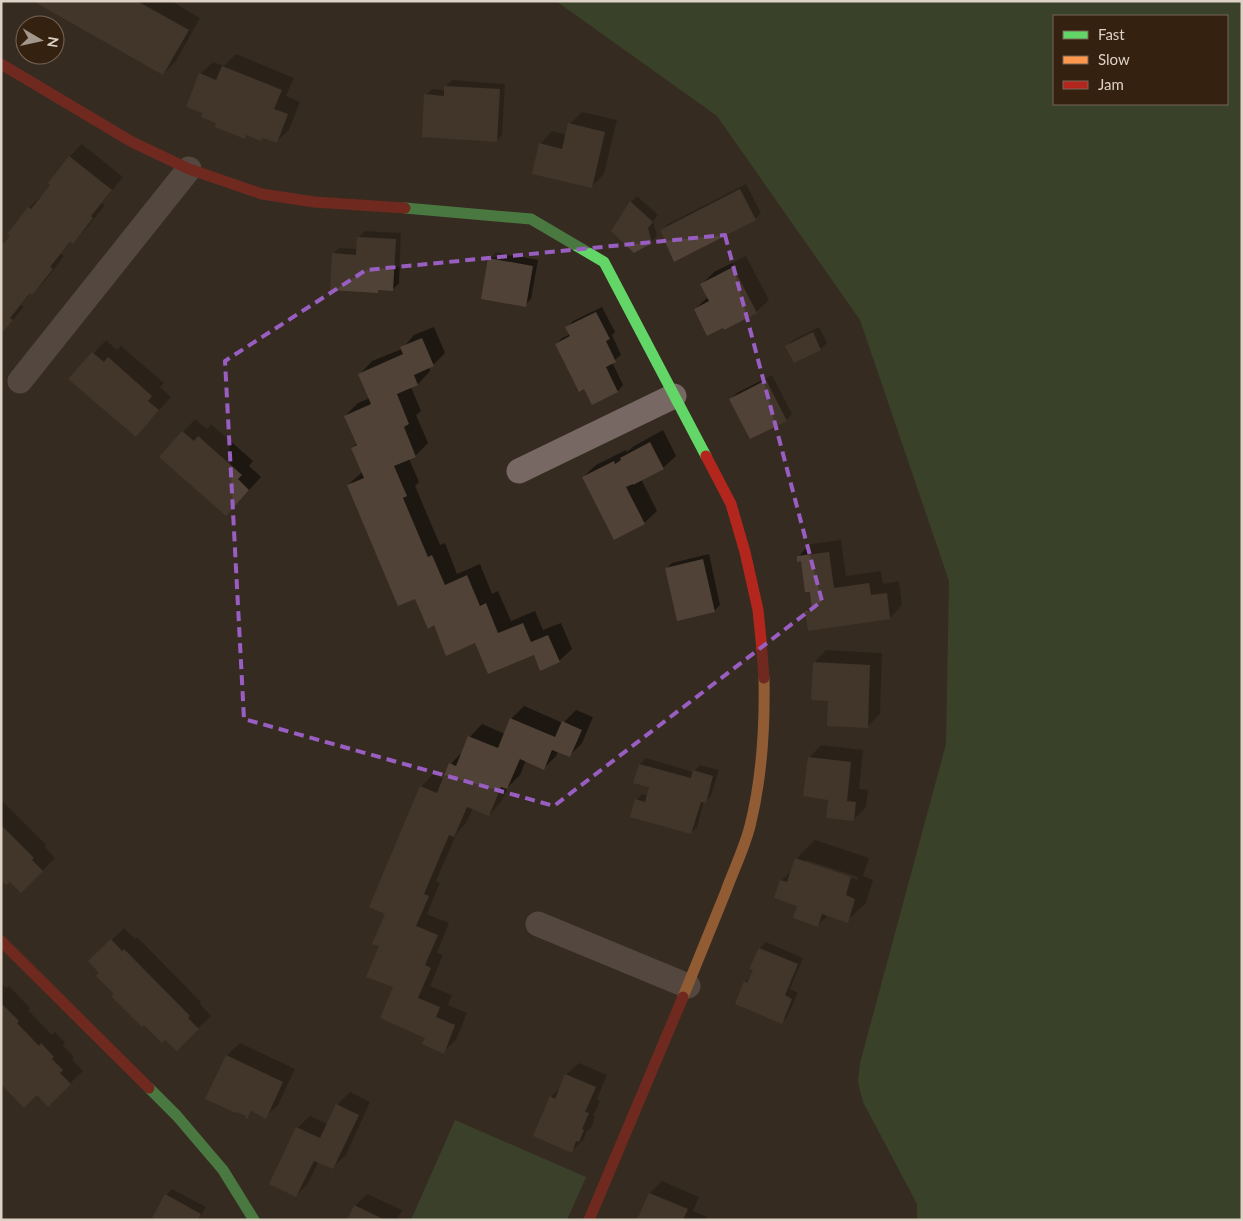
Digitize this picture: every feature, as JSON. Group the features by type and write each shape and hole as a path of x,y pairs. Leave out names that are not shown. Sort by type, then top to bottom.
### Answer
{"street":[{"path":"1,64 132,142 189,169 262,194 314,202 397,206 531,219 604,262 730,504 743,542 752,581 759,620 763,665 765,709 762,753 752,819 743,851 589,1220"},
{"path":"20,381 189,169"},
{"path":"519,471 674,396"},
{"path":"538,924 688,986"},
{"path":"1,941 176,1116 223,1170 254,1220"}],"highlighted area":[{"path":"725,235 822,601 554,806 244,719 225,361 366,270"}],"green space":[{"path":"556,1 1242,1 1242,1220 917,1220 917,1204 863,1102 858,1082 860,1063 946,744 949,581 860,320 717,116"},
{"path":"455,1120 586,1177 567,1220 411,1220"}],"building":[{"path":"33,1 137,1 189,30 163,75 65,19 65,15 58,15"},
{"path":"222,66 282,90 274,109 288,114 277,143 263,138 261,141 246,135 245,139 215,127 216,123 201,117 203,113 186,107 199,73 216,80"},
{"path":"444,86 500,89 497,142 422,137 424,94 444,96"},
{"path":"568,123 605,132 592,188 532,174 539,143 562,149"},
{"path":"69,156 112,190 91,216 93,218 73,244 70,242 50,267 53,269 10,318 13,320 1,334 1,246 10,236 7,234 28,207 31,209"},
{"path":"740,189 756,220 674,262 660,230"},
{"path":"630,201 653,222 648,228 652,243 634,253 611,231"},
{"path":"357,237 396,239 393,291 378,290 378,293 330,290 332,253 356,255"},
{"path":"488,258 533,266 526,307 481,299"},
{"path":"733,267 757,313 724,330 723,328 707,336 694,309 709,301 700,284"},
{"path":"596,312 610,339 606,341 616,362 606,367 618,392 592,405 584,389 579,392 555,344 570,336 565,327"},
{"path":"813,332 821,350 794,363 785,346"},
{"path":"422,338 434,366 414,375 418,385 397,394 409,424 404,427 416,457 394,466 407,496 403,498 428,557 432,555 445,585 467,575 480,606 486,603 498,633 523,623 531,642 548,635 560,662 540,671 534,655 488,674 475,643 446,656 434,625 428,629 415,599 398,606 347,485 364,478 351,448 357,445 344,416 371,404 358,374 403,354 400,347"},
{"path":"92,352 104,362 108,357 152,396 148,401 159,410 136,437 68,379"},
{"path":"766,380 787,421 750,439 729,399"},
{"path":"182,431 194,441 198,436 242,475 238,479 249,490 226,516 159,457"},
{"path":"650,442 664,469 626,487 645,524 614,540 582,477 614,461 615,464 621,460 620,458"},
{"path":"829,552 834,588 869,583 871,595 887,593 890,619 808,631 805,611 812,610 810,592 805,592 801,561 797,562 797,556"},
{"path":"703,559 715,612 677,621 665,568"},
{"path":"813,662 870,665 868,728 827,726 828,701 811,700"},
{"path":"510,718 555,737 562,721 582,730 570,757 552,750 544,770 520,759 507,789 501,787 489,816 467,807 454,837 449,835 424,894 429,896 416,926 438,935 425,965 431,968 418,998 440,1007 436,1017 455,1025 444,1054 422,1044 425,1038 380,1018 393,987 366,977 379,946 372,944 385,914 369,907 420,786 437,793 449,763 456,766 468,736 498,748"},
{"path":"808,757 851,762 847,801 856,802 854,821 826,818 828,800 803,796"},
{"path":"639,764 691,778 693,770 713,776 706,803 701,802 691,834 630,817 635,799 645,802 649,787 633,783"},
{"path":"1,825 34,858 32,860 43,871 21,893 10,882 6,885 1,880"},
{"path":"795,858 851,877 846,895 855,899 848,923 822,914 818,927 793,918 797,906 774,898 780,880 787,882"},
{"path":"111,939 122,951 124,949 190,1016 188,1018 199,1029 177,1051 165,1040 162,1043 144,1025 142,1027 111,996 114,994 96,976 99,973 88,961"},
{"path":"759,948 798,964 785,995 792,999 782,1024 735,1004 744,981 747,983 753,970 749,969"},
{"path":"1,1003 19,1021 17,1023 39,1046 41,1043 54,1057 52,1059 63,1070 60,1073 71,1084 48,1107 37,1095 24,1108 1,1084"},
{"path":"226,1055 283,1082 266,1119 251,1111 247,1119 245,1118 246,1116 205,1099"},
{"path":"565,1074 596,1087 585,1112 589,1113 582,1129 584,1130 579,1142 576,1141 572,1153 533,1136 550,1096 555,1099"},
{"path":"336,1104 359,1115 333,1169 314,1161 296,1197 269,1184 296,1127 320,1138"},
{"path":"649,1193 688,1209 683,1220 637,1220"},
{"path":"165,1194 201,1214 198,1220 151,1220"},
{"path":"354,1205 385,1220 347,1220"}],"traffic: fast":[{"path":"405,208 531,219 604,262 706,456"},
{"path":"149,1088 177,1116 223,1170 254,1220"}],"traffic: slow":[{"path":"683,997 739,859 750,826 762,752 764,678"}],"traffic: jam":[{"path":"1,64 132,142 189,169 262,194 314,202 405,208"},
{"path":"706,456 731,504 745,552 758,610 764,678"},
{"path":"1,941 149,1088"},
{"path":"589,1220 683,997"}]}
